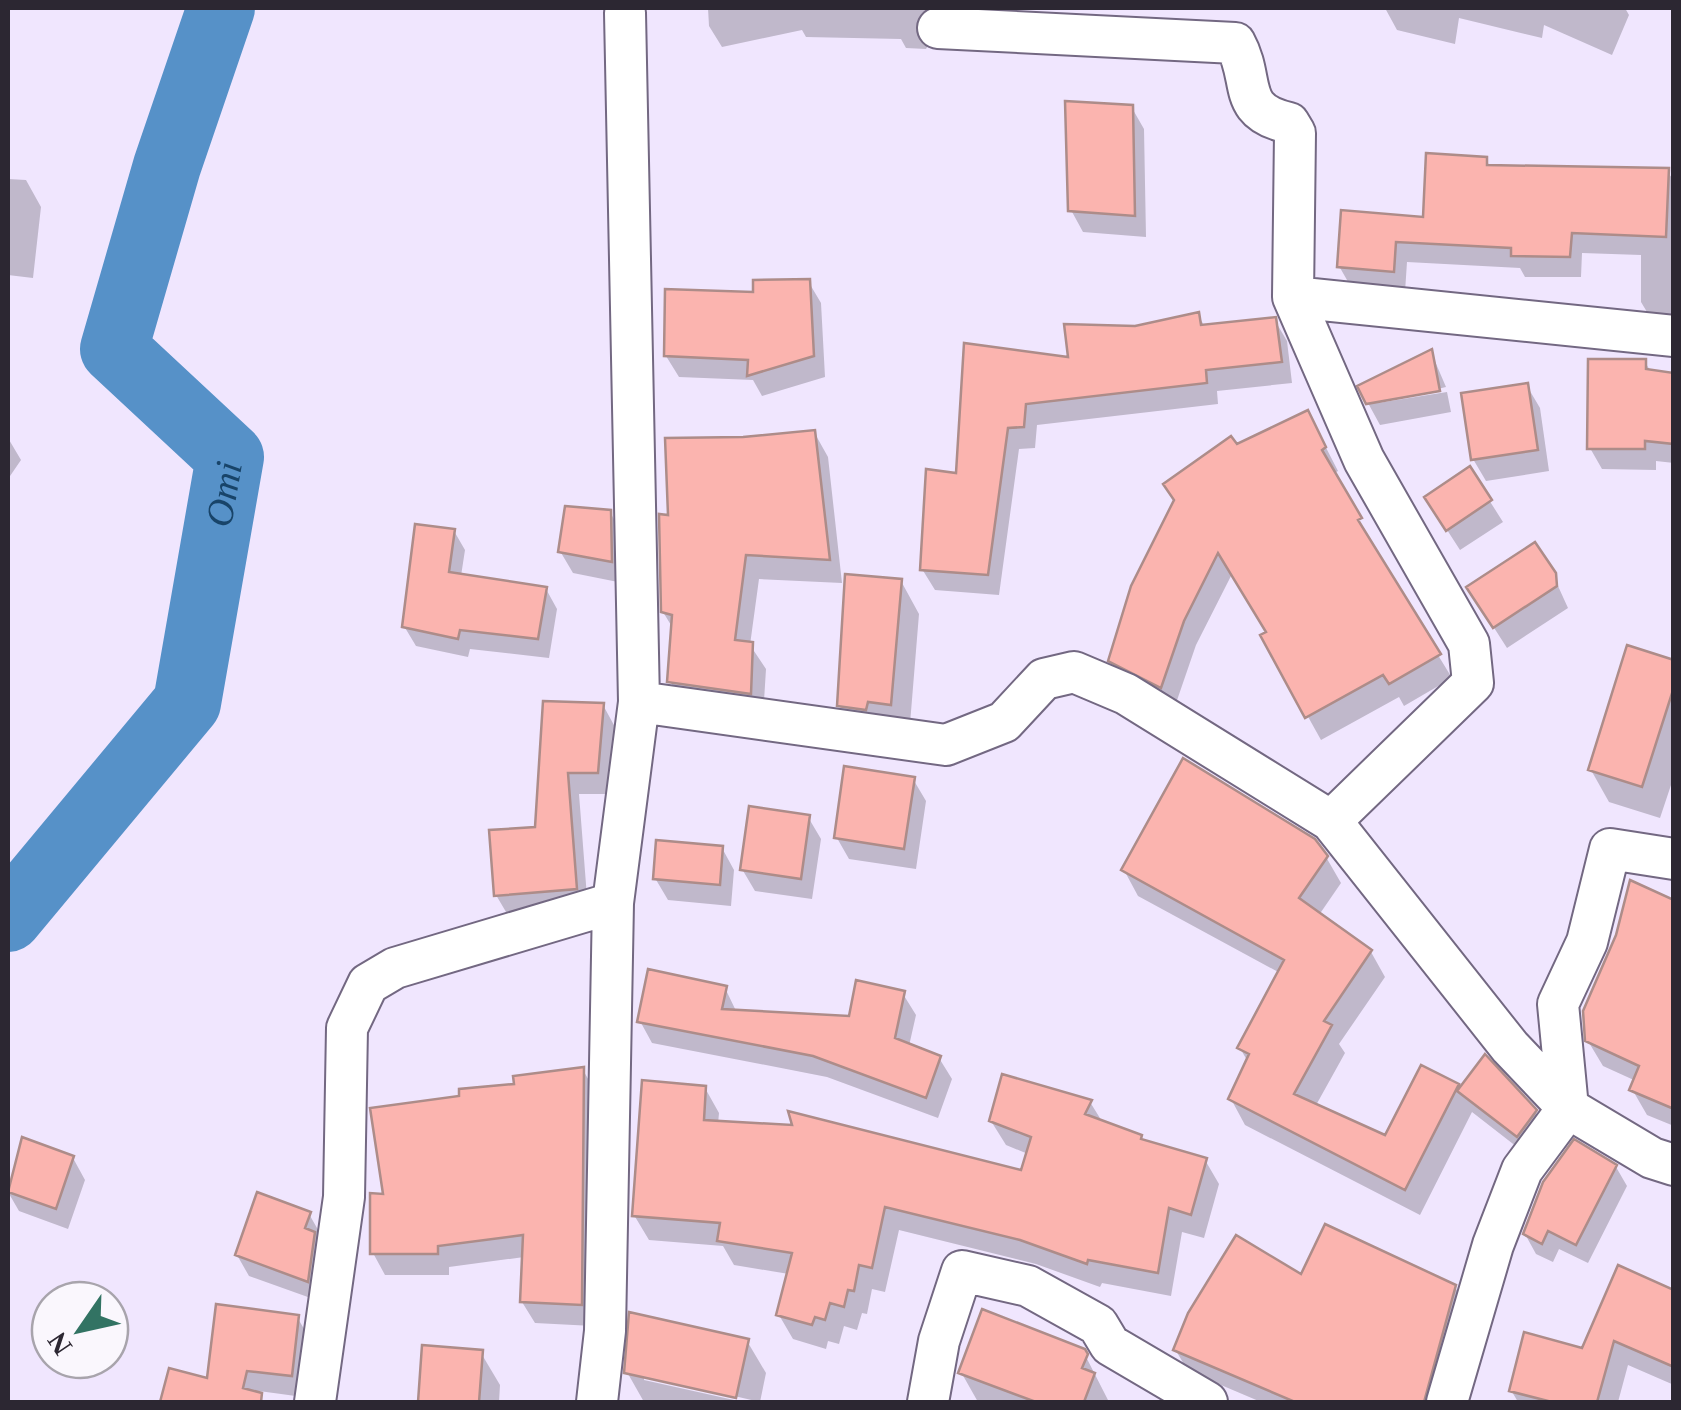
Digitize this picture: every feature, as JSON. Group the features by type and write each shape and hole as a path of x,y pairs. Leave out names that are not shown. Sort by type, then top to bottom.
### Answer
{"street":[{"path":"597,1402 605,1331 613,903 638,702 625,13"},
{"path":"938,28 1146,22 1235,43 1250,102 1270,119 1290,123 1295,133 1294,297 1364,460 1469,644 1472,683 1332,821"},
{"path":"1294,297 1674,336"},
{"path":"638,702 946,745 1004,722 1044,678 1074,672 1126,694 1332,821 1510,1047 1568,1108 1652,1158 1674,1165"},
{"path":"1448,1402 1493,1245 1522,1170 1568,1108 1558,1004 1587,942 1610,848 1674,859"},
{"path":"315,1402 344,1197 347,1028 368,984 395,968 613,903"},
{"path":"928,1402 939,1342 962,1272 1028,1286 1098,1325 1110,1346 1207,1402"}],"building":[{"path":"1065,101 1133,105 1135,216 1068,211"},
{"path":"1426,153 1487,157 1487,165 1669,168 1666,237 1572,233 1570,257 1511,256 1511,248 1396,242 1394,272 1337,267 1341,210 1423,217"},
{"path":"810,279 814,356 747,376 748,360 664,356 665,289 753,292 753,280"},
{"path":"1199,312 1201,325 1276,317 1282,362 1206,370 1207,383 1026,404 1024,427 1008,428 988,575 920,570 926,469 956,473 964,343 1068,357 1064,324 1135,326"},
{"path":"1432,349 1440,391 1366,404 1357,386"},
{"path":"1588,359 1646,359 1646,369 1674,373 1674,444 1645,441 1645,449 1587,449"},
{"path":"1528,383 1538,450 1471,460 1461,393"},
{"path":"1308,410 1326,447 1322,450 1362,518 1358,520 1441,654 1389,684 1383,675 1305,718 1260,635 1266,632 1218,553 1184,621 1161,688 1108,661 1131,586 1174,500 1163,484 1231,436 1237,444"},
{"path":"815,430 830,560 746,555 735,640 753,642 751,694 667,682 672,615 661,612 659,514 668,515 665,438 743,437"},
{"path":"1470,466 1492,500 1446,531 1424,497"},
{"path":"565,506 611,510 612,562 558,552"},
{"path":"415,524 455,529 449,572 547,587 538,639 460,630 458,639 402,627"},
{"path":"1535,542 1556,573 1557,586 1493,628 1466,587"},
{"path":"845,574 902,579 891,705 868,702 866,710 837,706"},
{"path":"1627,645 1674,660 1674,687 1642,787 1588,770"},
{"path":"543,701 604,703 598,773 568,773 577,889 494,896 489,830 535,827"},
{"path":"1183,758 1315,839 1328,856 1299,898 1372,950 1324,1021 1332,1025 1294,1094 1385,1135 1421,1065 1459,1084 1405,1190 1228,1099 1249,1054 1237,1048 1284,960 1121,870"},
{"path":"844,766 915,777 904,849 834,838"},
{"path":"749,806 810,815 801,879 740,870"},
{"path":"656,840 723,846 720,885 653,879"},
{"path":"1630,880 1674,900 1674,1109 1629,1090 1639,1066 1585,1041 1583,1011 1616,935"},
{"path":"648,969 727,986 722,1009 849,1016 856,980 905,991 895,1038 941,1056 926,1098 813,1056 637,1022"},
{"path":"1485,1054 1537,1110 1517,1137 1457,1091"},
{"path":"584,1067 582,1305 520,1302 523,1235 438,1246 438,1254 370,1254 370,1193 383,1194 370,1108 459,1096 459,1089 514,1084 513,1076"},
{"path":"1002,1074 1092,1100 1085,1114 1142,1135 1141,1139 1207,1158 1191,1215 1169,1208 1158,1273 1088,1260 1087,1264 1020,1240 885,1207 872,1268 859,1265 854,1291 848,1290 844,1307 830,1303 825,1320 815,1317 812,1325 776,1315 792,1253 717,1241 720,1223 632,1216 642,1080 706,1086 704,1120 792,1125 788,1111 1021,1170 1031,1137 989,1121"},
{"path":"22,1137 74,1156 56,1209 8,1192"},
{"path":"1574,1139 1617,1165 1576,1245 1548,1231 1542,1244 1523,1234 1543,1182"},
{"path":"257,1192 311,1212 305,1228 315,1232 308,1282 235,1255"},
{"path":"1325,1224 1456,1285 1424,1402 1295,1402 1173,1350 1188,1313 1236,1235 1301,1274"},
{"path":"1618,1265 1674,1290 1674,1367 1614,1341 1597,1402 1552,1402 1509,1391 1524,1332 1582,1348"},
{"path":"216,1304 299,1315 292,1376 247,1371 243,1388 262,1393 261,1402 160,1402 169,1368 207,1378"},
{"path":"982,1309 1085,1349 1088,1354 1082,1368 1095,1373 1084,1402 1036,1402 958,1373"},
{"path":"629,1312 749,1339 736,1398 624,1373"},
{"path":"422,1345 483,1350 479,1402 418,1402"}],"waterway":[{"name":"Omi","path":"8,918 187,703 230,457 114,349 167,166 221,8"}]}
